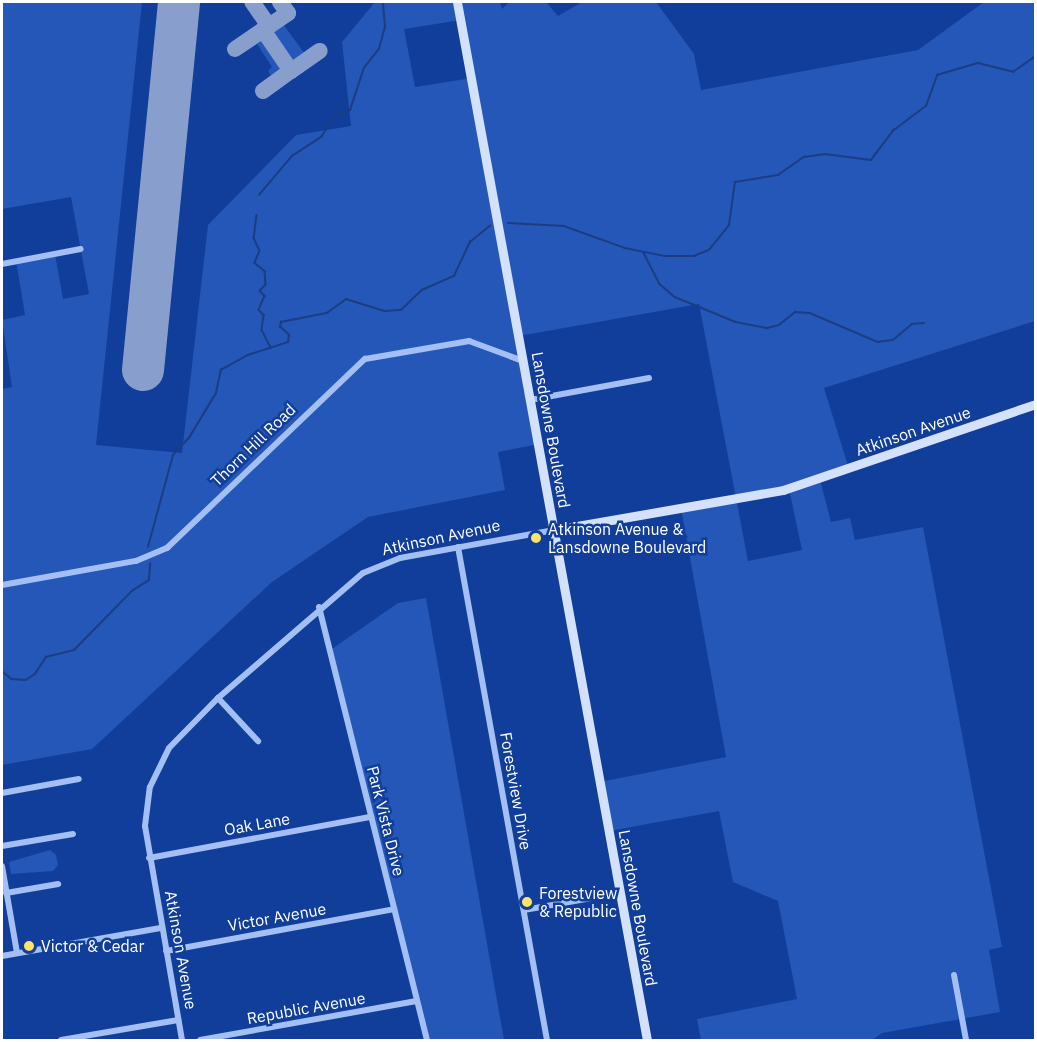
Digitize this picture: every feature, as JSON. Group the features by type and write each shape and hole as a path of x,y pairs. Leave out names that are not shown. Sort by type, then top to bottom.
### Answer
{"street":[{"name":"Lansdowne Boulevard","path":"458,2 647,1041"},
{"path":"2,264 81,249"},
{"name":"Thorn Hill Road","path":"2,585 136,561 167,548 365,359 469,341 523,361"},
{"path":"530,400 649,378"},
{"name":"Atkinson Avenue","path":"182,1041 149,858 146,815 156,772 177,737 319,608 375,567 458,547 783,490 1035,404"},
{"name":"Forestview Drive","path":"458,547 548,1041"},
{"name":"Park Vista Drive","path":"319,608 427,1041"},
{"path":"218,698 258,741"},
{"path":"2,793 79,779"},
{"name":"Oak Lane","path":"149,858 371,818"},
{"path":"2,846 73,834"},
{"path":"2,866 17,953"},
{"path":"6,893 58,884"},
{"path":"524,910 620,893"},
{"name":"Victor Avenue","path":"166,951 394,909"},
{"path":"2,956 161,928"},
{"path":"954,975 966,1041"},
{"name":"Republic Avenue","path":"200,1041 417,1001"},
{"path":"61,1041 178,1020"}],"shaded area":[{"path":"2,2 142,2 96,445 182,453 208,225 296,135 351,126 342,42 375,2 500,2 502,9 509,2 546,2 558,16 582,2 656,2 694,54 701,90 918,50 984,2 1035,2 1035,321 824,388 849,469 820,480 831,522 850,518 855,540 923,527 1002,947 989,950 1000,1012 882,1033 872,1040 701,1040 697,1019 797,999 778,901 733,882 719,811 609,831 600,782 726,757 681,508 736,498 699,304 519,336 539,444 498,452 505,490 368,517 272,582 92,749 2,765 2,389 12,387 2,320 25,315 16,261 55,254 63,299 89,294 71,197 2,209","holes":["461,20 472,78 415,87 404,29","789,489 802,550 748,561 736,498"]},
{"path":"283,24 305,54 296,64 271,32"},
{"path":"262,40 282,69 272,77 268,71 272,67 257,44"},
{"path":"426,598 504,1040 427,1040 329,651 398,603"},
{"path":"50,850 56,855 58,865 53,871 11,874 9,862"}],"waterway":[{"path":"259,195 292,156 321,137 335,117 350,110 364,68 379,49 385,27 383,2"},
{"path":"508,223 564,226 625,248 665,256 694,256 709,250 729,225 735,182 778,175 804,157 825,154 871,160 894,130 926,106 937,75 978,63 1013,72 1036,56"},
{"path":"257,215 254,238 260,251 255,263 265,271 266,285 260,291 265,296 259,310 264,315 262,330 271,348"},
{"path":"148,547 173,455 189,438 216,393 221,370 248,355 288,342 289,335 280,327 281,322 327,313 346,299 385,311 401,310 422,290 454,276 470,242 490,226"},
{"path":"644,253 660,284 675,297 736,322 767,328 779,325 795,312 810,313 878,342 893,340 912,324 924,323"},
{"path":"2,671 12,679 26,680 35,674 46,657 74,650 132,591 149,580 150,564"}],"taxiway":[{"path":"235,49 269,26 252,2"},
{"path":"269,26 288,13 280,2"},
{"path":"263,30 291,71 263,91"},
{"path":"291,71 320,51"}],"runway":[{"path":"143,370 179,2"}],"place":[{"name":"Atkinson Avenue & Lansdowne Boulevard","path":"536,538"},
{"name":"Forestview & Republic","path":"527,902"},
{"name":"Victor & Cedar","path":"29,946"}]}
